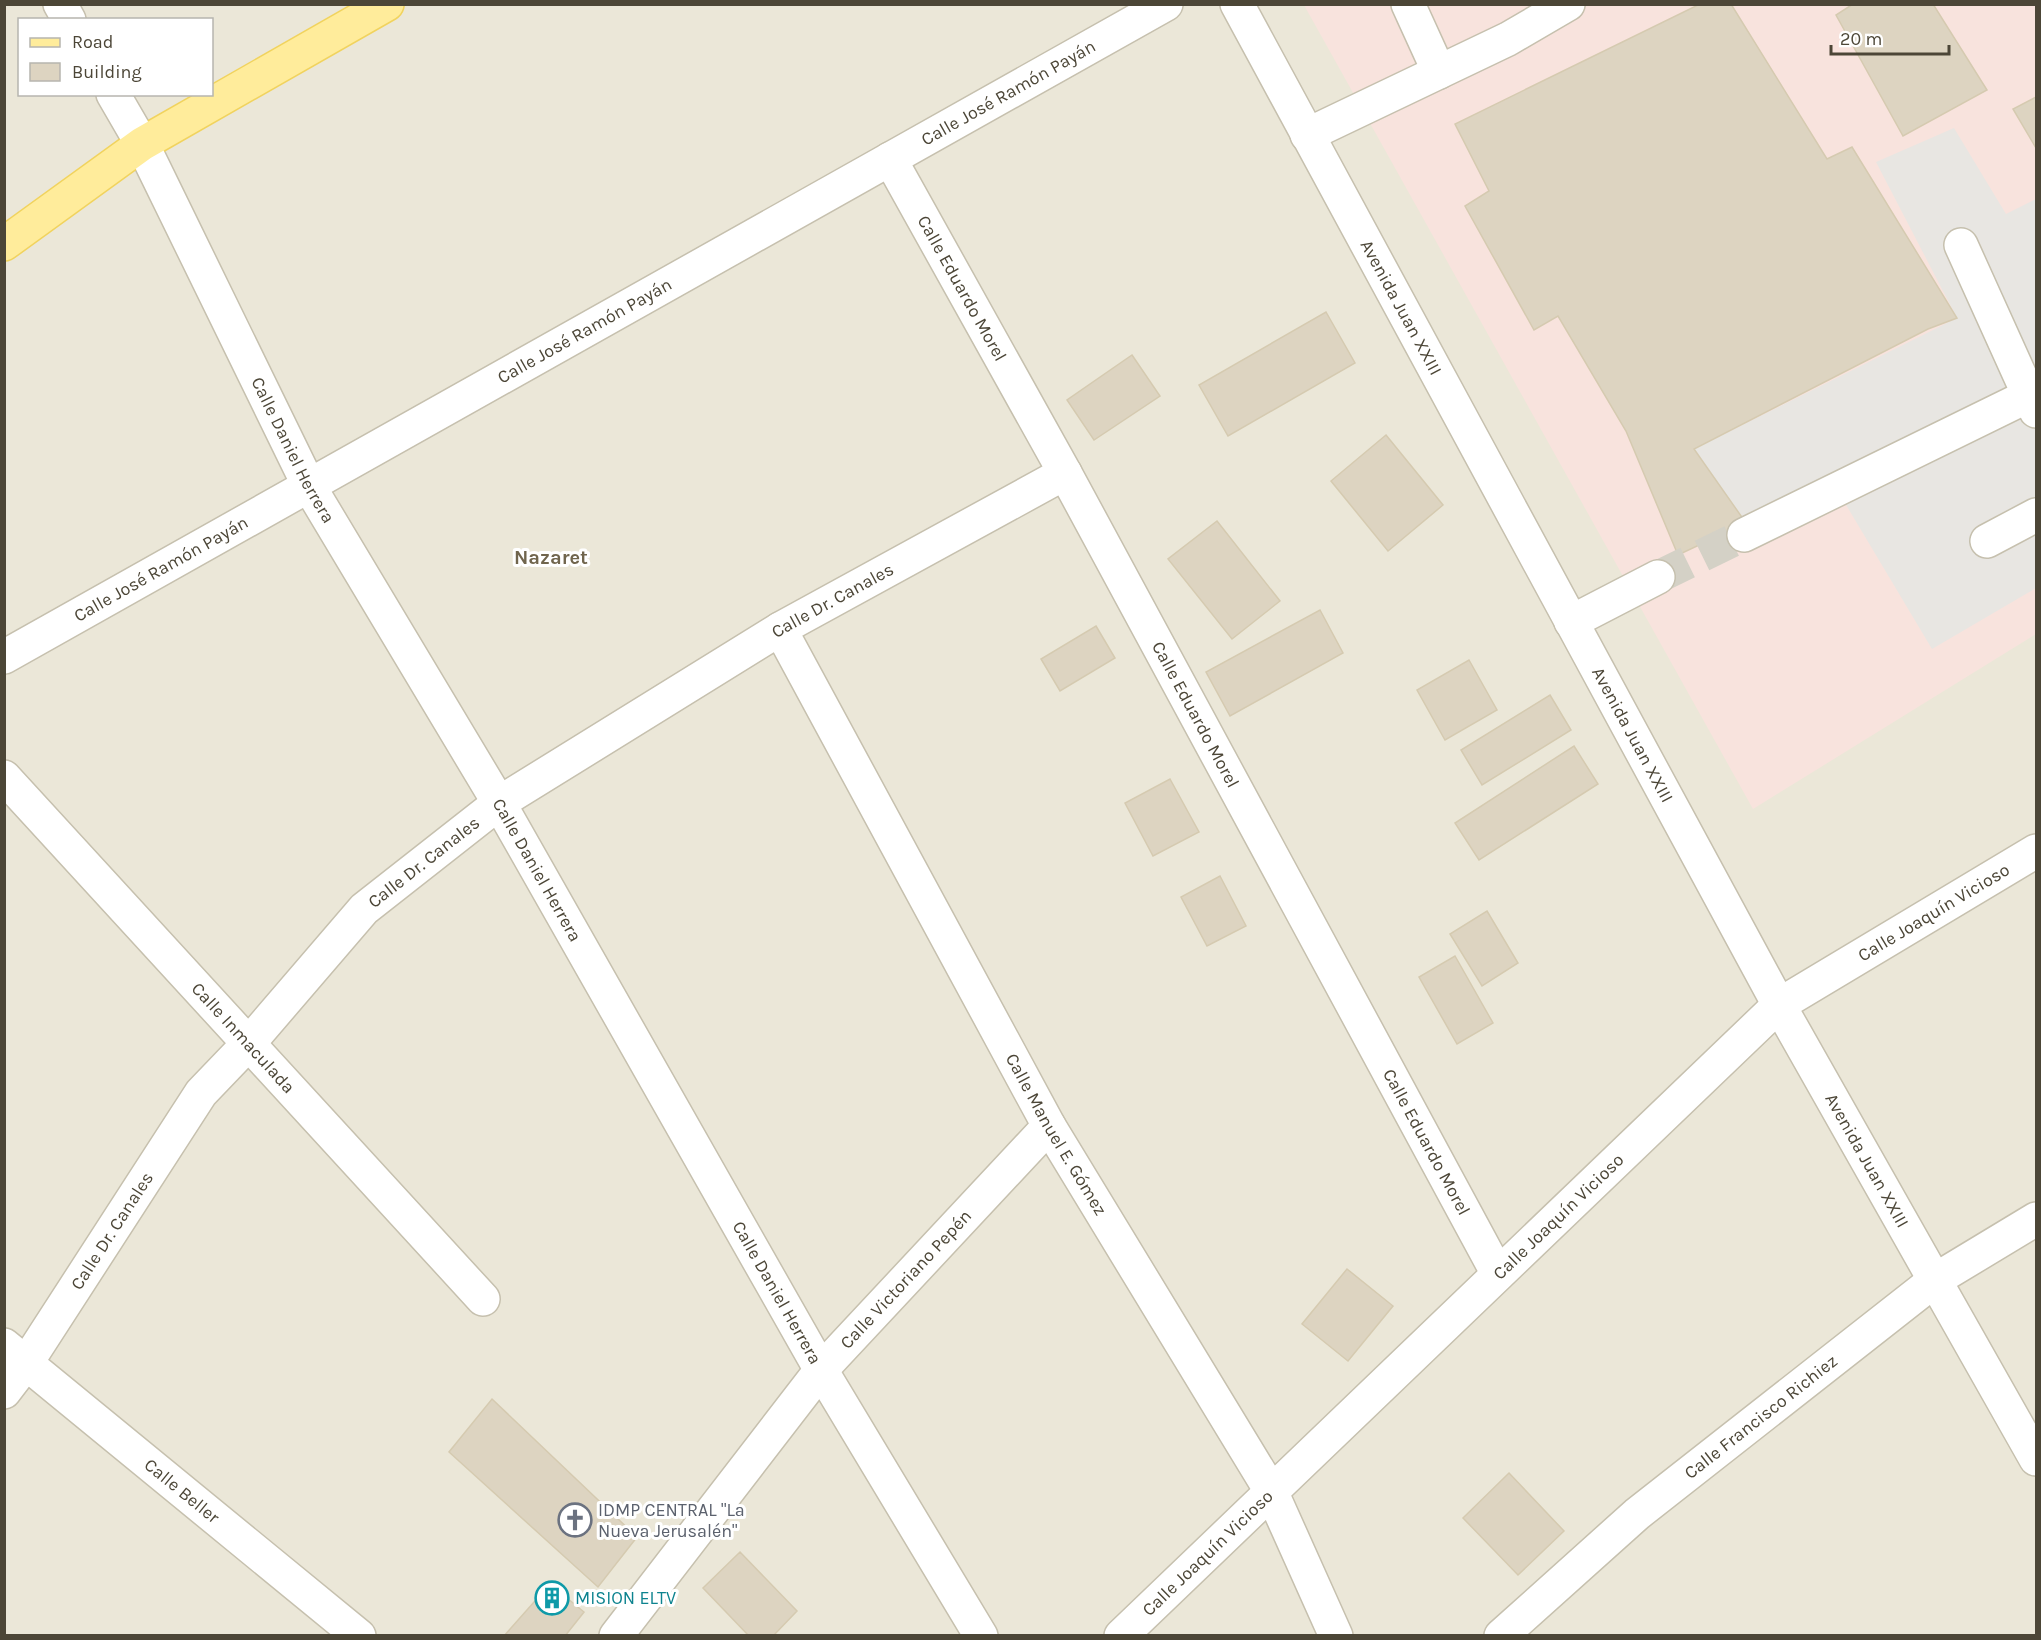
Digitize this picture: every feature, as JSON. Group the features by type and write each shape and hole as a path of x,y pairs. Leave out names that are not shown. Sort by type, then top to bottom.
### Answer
{"main road":[{"path":"4,244 142,144 387,4"}],"street":[{"path":"60,4 68,18"},
{"name":"Calle José Ramón Payán","path":"4,657 1166,4"},
{"name":"Avenida Juan XXIII","path":"1238,4 1779,1005 2037,1459"},
{"path":"1408,4 1439,72"},
{"path":"1307,135 1508,39 1568,4"},
{"name":"Calle Daniel Herrera","path":"114,96 142,144 309,486 499,803 821,1370 981,1635"},
{"name":"Calle Eduardo Morel","path":"890,159 1065,473 1498,1274"},
{"path":"1744,535 2034,399 1961,245"},
{"name":"Calle Dr. Canales","path":"4,1392 16,1353 201,1093 249,1043 364,909 499,803 780,629 1065,473"},
{"path":"1987,541 2037,515"},
{"path":"1571,622 1658,577"},
{"name":"Calle Manuel E. Gómez","path":"780,629 1049,1126 1272,1491 1336,1635"},
{"name":"Calle Inmaculada","path":"4,777 483,1299"},
{"name":"Calle Joaquín Vicioso","path":"1121,1635 1779,1005 2037,851"},
{"name":"Calle Victoriano Pepén","path":"616,1635 821,1370 1049,1126"},
{"name":"Calle Francisco Richiez","path":"1501,1635 1637,1514 1935,1280 2037,1219"},
{"name":"Calle Beller","path":"16,1353 359,1635"}],"shaded area":[{"path":"5,5 2036,5 2036,1635 5,1635"},
{"path":"1304,5 2036,5 2036,634 1753,809"},
{"path":"1954,128 2006,214 2036,199 2036,588 1932,649 1833,483 1678,555 1746,523 1694,449 1957,318 1876,162"}],"building":[{"path":"1700,4 1731,4 1827,159 1852,147 1957,318 1928,329 1694,449 1746,523 1678,555 1626,431 1558,316 1534,330 1465,206 1489,191 1455,124"},
{"path":"1853,4 1933,4 1987,90 1903,136 1836,15"},
{"path":"2036,97 2036,148 2013,109"},
{"path":"1326,312 1355,363 1228,436 1199,385"},
{"path":"1132,355 1160,396 1094,440 1067,400"},
{"path":"1386,435 1443,505 1388,551 1331,481"},
{"path":"1217,521 1280,601 1232,639 1168,559"},
{"path":"1320,610 1343,653 1230,716 1206,672"},
{"path":"1096,626 1115,658 1060,691 1041,659"},
{"path":"1469,660 1497,710 1445,740 1417,690"},
{"path":"1550,695 1571,730 1482,785 1461,750"},
{"path":"1574,746 1598,784 1479,860 1455,823"},
{"path":"1170,779 1199,832 1153,856 1125,803"},
{"path":"1220,876 1246,926 1207,946 1181,897"},
{"path":"1487,911 1518,963 1482,986 1450,934"},
{"path":"1455,956 1493,1023 1457,1044 1419,977"},
{"path":"1347,1269 1393,1306 1348,1361 1302,1324"},
{"path":"492,1399 637,1537 598,1587 449,1452"},
{"path":"1509,1473 1564,1531 1518,1575 1463,1518"},
{"path":"740,1552 797,1611 773,1636 749,1636 703,1588"},
{"name":"MISION ELTV","path":"550,1584 584,1612 565,1636 504,1636"}],"tunnel":[{"path":"1658,577 1744,535"}],"place":[{"name":"IDMP CENTRAL \"La Nueva Jerusalén\"","path":"575,1520"},
{"name":"MISION ELTV","path":"552,1598"}],"district":[{"name":"Nazaret","path":"551,557"}]}
